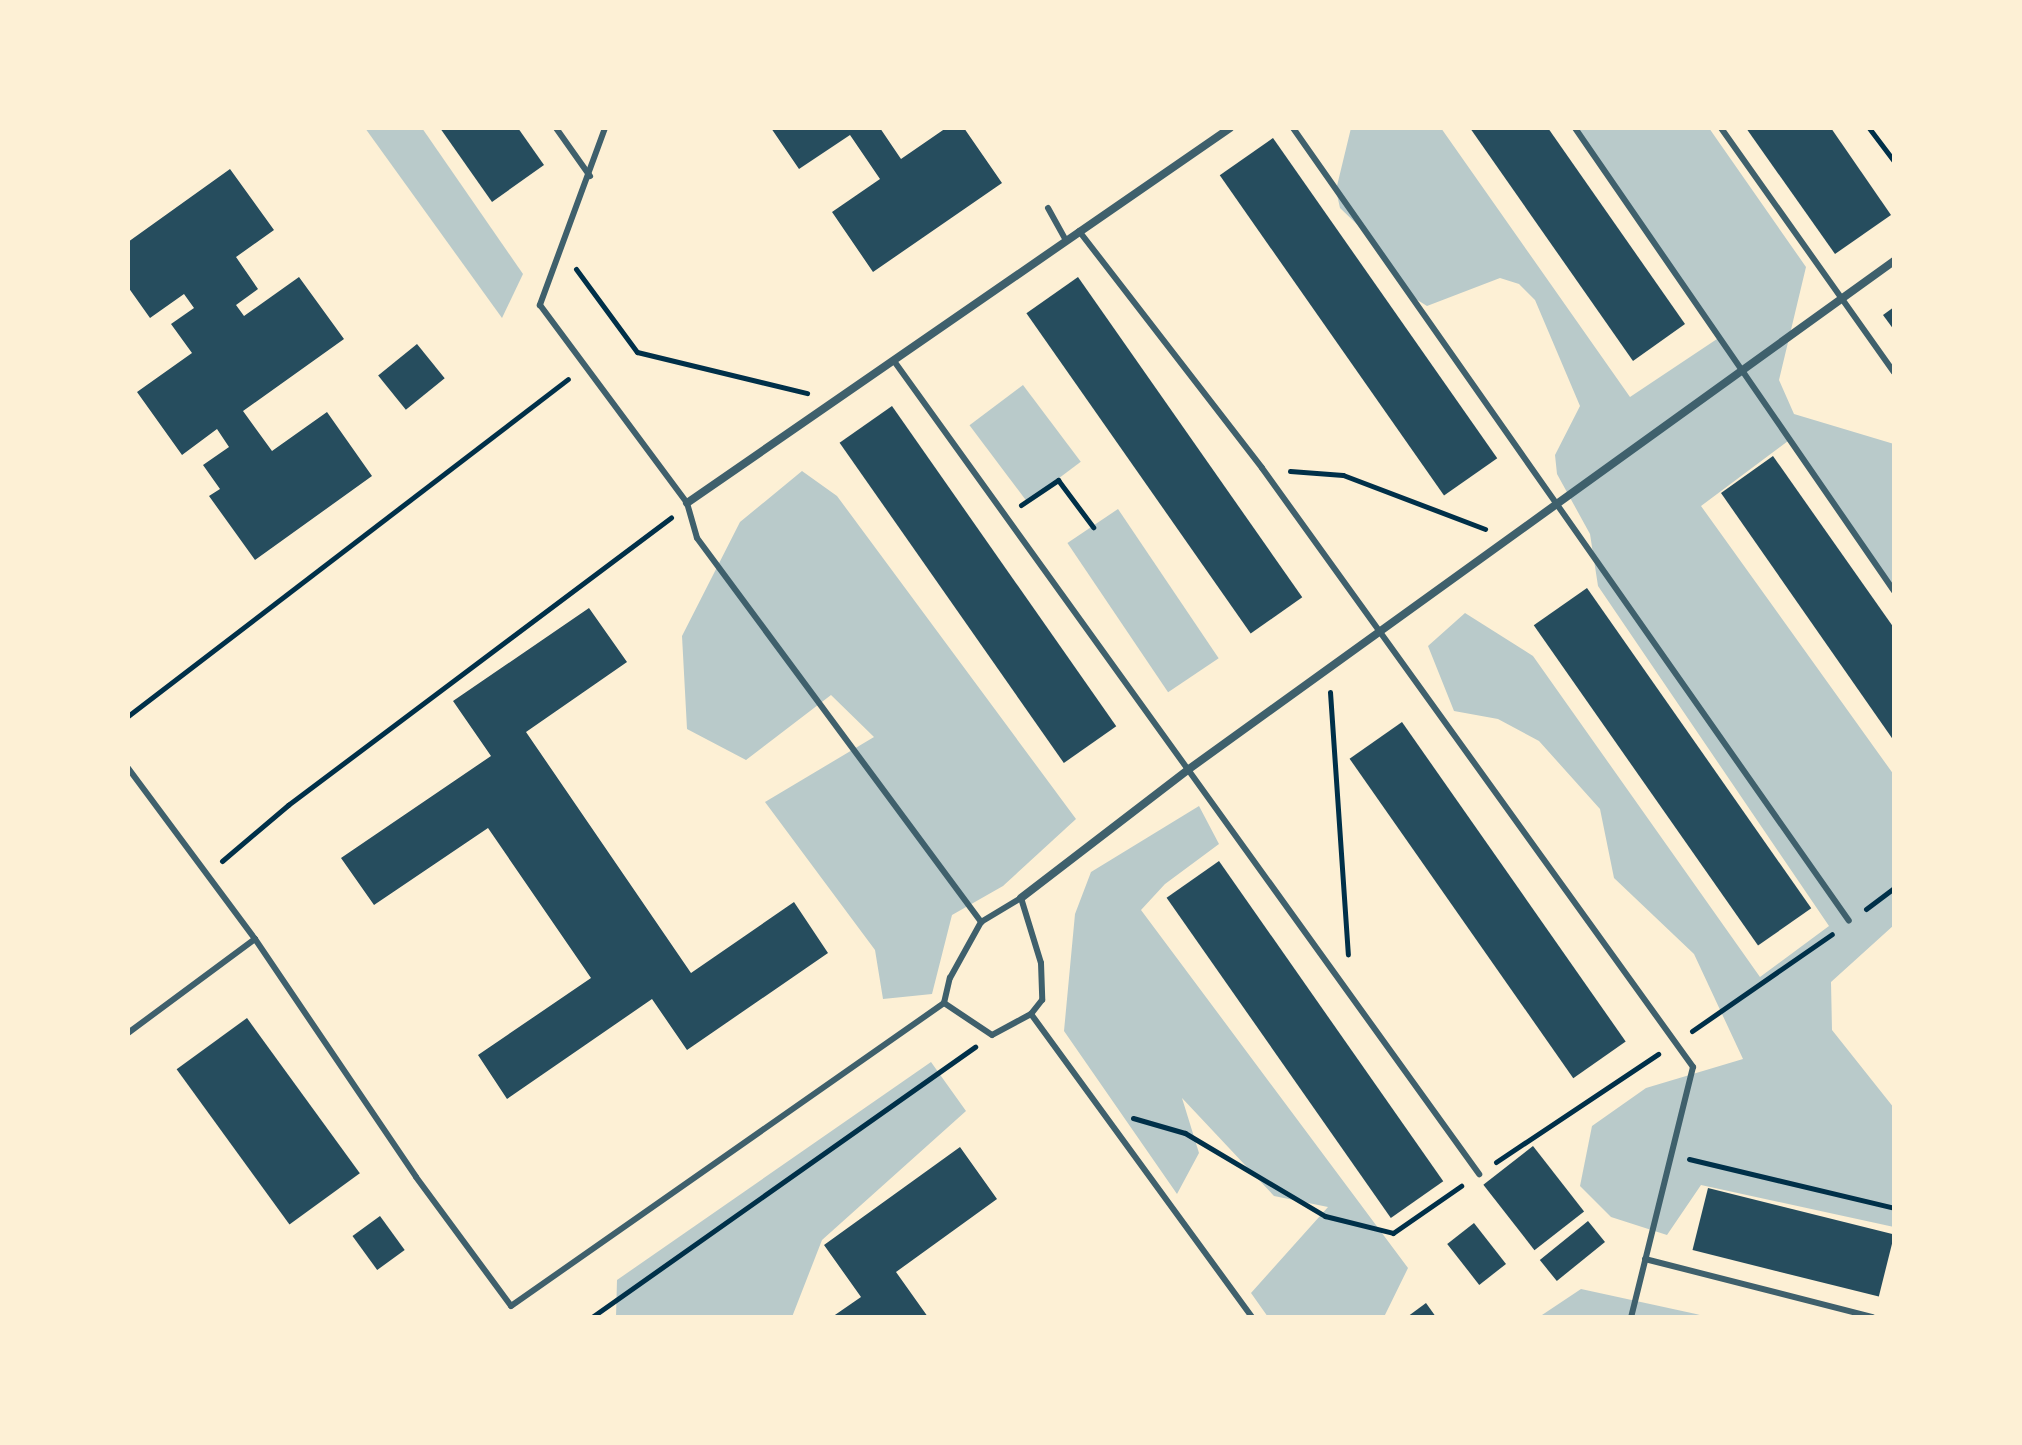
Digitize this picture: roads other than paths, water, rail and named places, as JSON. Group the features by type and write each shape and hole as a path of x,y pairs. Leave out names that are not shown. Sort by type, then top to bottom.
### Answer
{"street":[{"path":"687,503 1230,128"},
{"path":"1021,898 1189,769 1328,669 1380,636 1745,373 1894,261"}],"lane":[{"path":"556,128 590,176"},
{"path":"605,128 590,176 540,305 687,503 697,538 981,922"},
{"path":"1293,128 1556,508 1849,921"},
{"path":"1575,128 1894,591"},
{"path":"1721,128 1894,372"},
{"path":"1048,208 1066,240"},
{"path":"1079,231 1262,468 1380,636 1678,1041 1693,1067 1631,1317"},
{"path":"894,361 1479,1174"},
{"path":"128,768 255,939 416,1177 511,1306 944,1003 950,978 981,922 1021,898 1041,963 1042,1000 1031,1014 992,1035 944,1003"},
{"path":"128,1033 255,939"},
{"path":"1031,1014 1252,1317"},
{"path":"1645,1259 1873,1317"}]}
